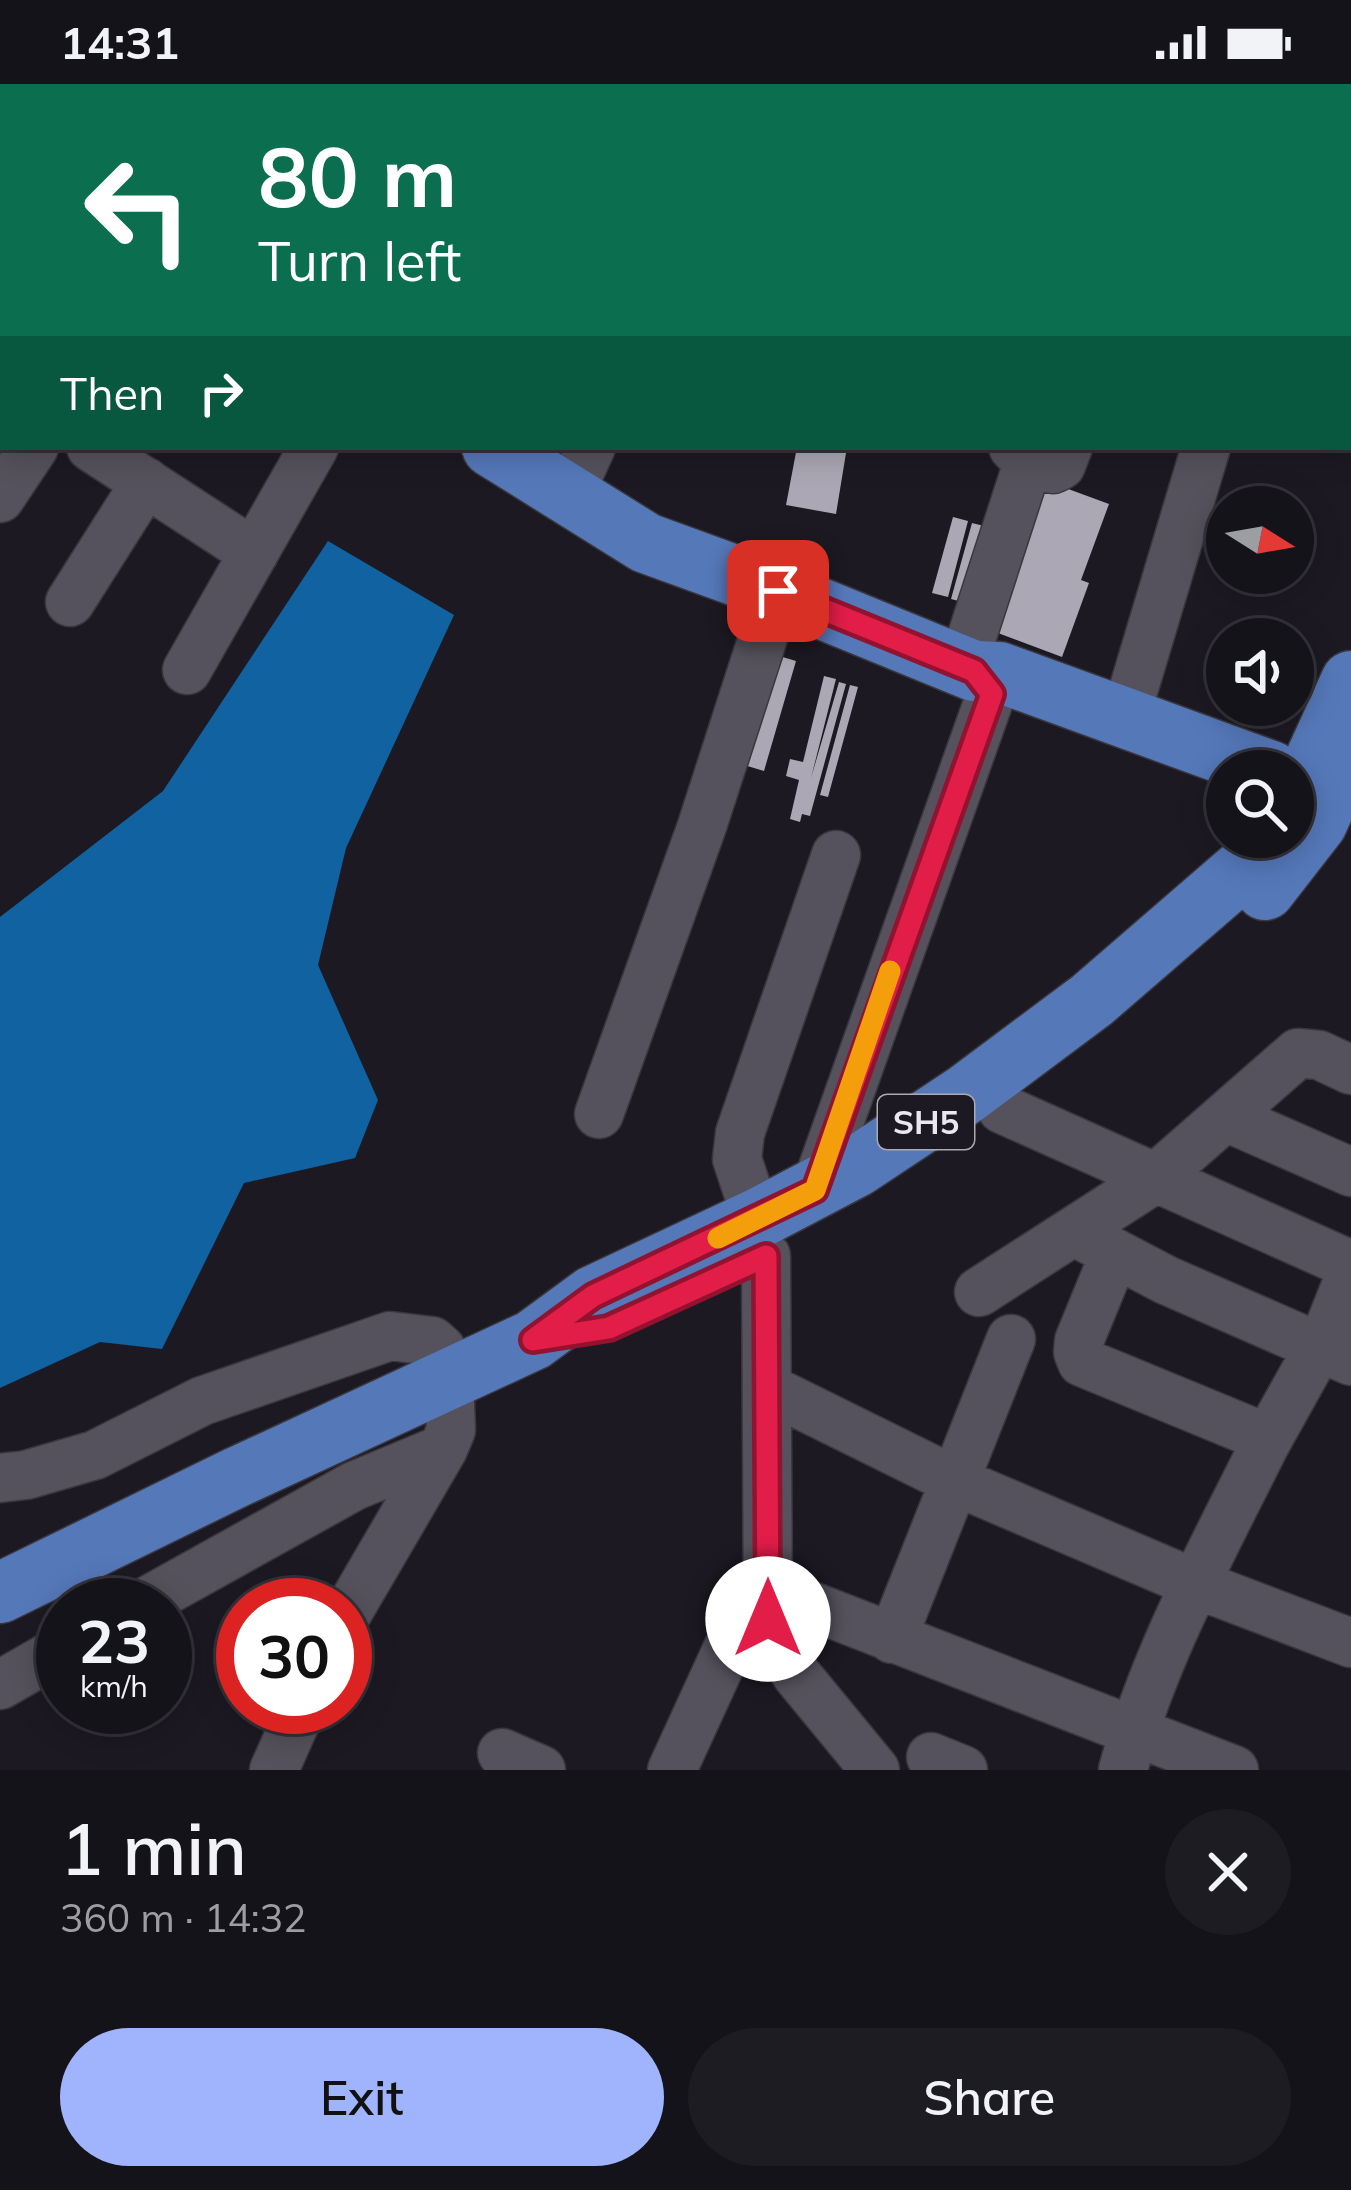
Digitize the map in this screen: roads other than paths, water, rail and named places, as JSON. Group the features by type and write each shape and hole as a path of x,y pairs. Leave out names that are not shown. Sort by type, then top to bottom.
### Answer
{"main road":[{"path":"503,450 580,471 646,543 778,591 982,676 1206,786"},
{"path":"982,676 1125,718 1206,752"},
{"path":"1314,791 1351,681"},
{"name":"SH5","path":"762,1238 815,1190 966,1094 1092,1000 1256,858"},
{"name":"SH5","path":"0,1593 533,1340 593,1296 762,1238 831,1222 1002,1109 1114,1023 1225,928 1290,858"}],"street":[{"path":"0,497 32,450"},
{"path":"96,450 254,553"},
{"path":"187,670 312,450"},
{"path":"1125,718 1205,450"},
{"path":"815,1190 982,676 1035,453"},
{"path":"70,602 146,482"},
{"path":"599,1114 702,826 778,591"},
{"path":"836,855 740,1133 737,1159 762,1238 768,1619 796,1674 875,1770"},
{"path":"979,1292 1153,1180 1298,1053 1319,1055 1351,1070"},
{"path":"1002,1109 1351,1269 1335,1354 1264,1444 1196,1584 1128,1751"},
{"path":"1226,1117 1351,1172"},
{"path":"1072,1232 1335,1354"},
{"path":"1115,1253 1079,1341 1082,1362 1247,1430 1264,1444"},
{"path":"0,1478 95,1455 202,1401 390,1336 432,1341 441,1349 449,1378 451,1430 368,1578"},
{"path":"892,1639 1011,1339"},
{"path":"767,1388 956,1481 1196,1584 1351,1643"},
{"path":"189,1578 354,1486 442,1449"},
{"path":"768,1589 892,1639 1128,1751 1234,1770"},
{"path":"673,1770 727,1650 768,1589"},
{"path":"0,1685 36,1664"},
{"path":"274,1770 290,1734"}],"water":[{"path":"328,541 454,615 346,848 318,965 378,1100 355,1158 244,1183 162,1349 100,1342 0,1388 0,917 163,791"}]}
